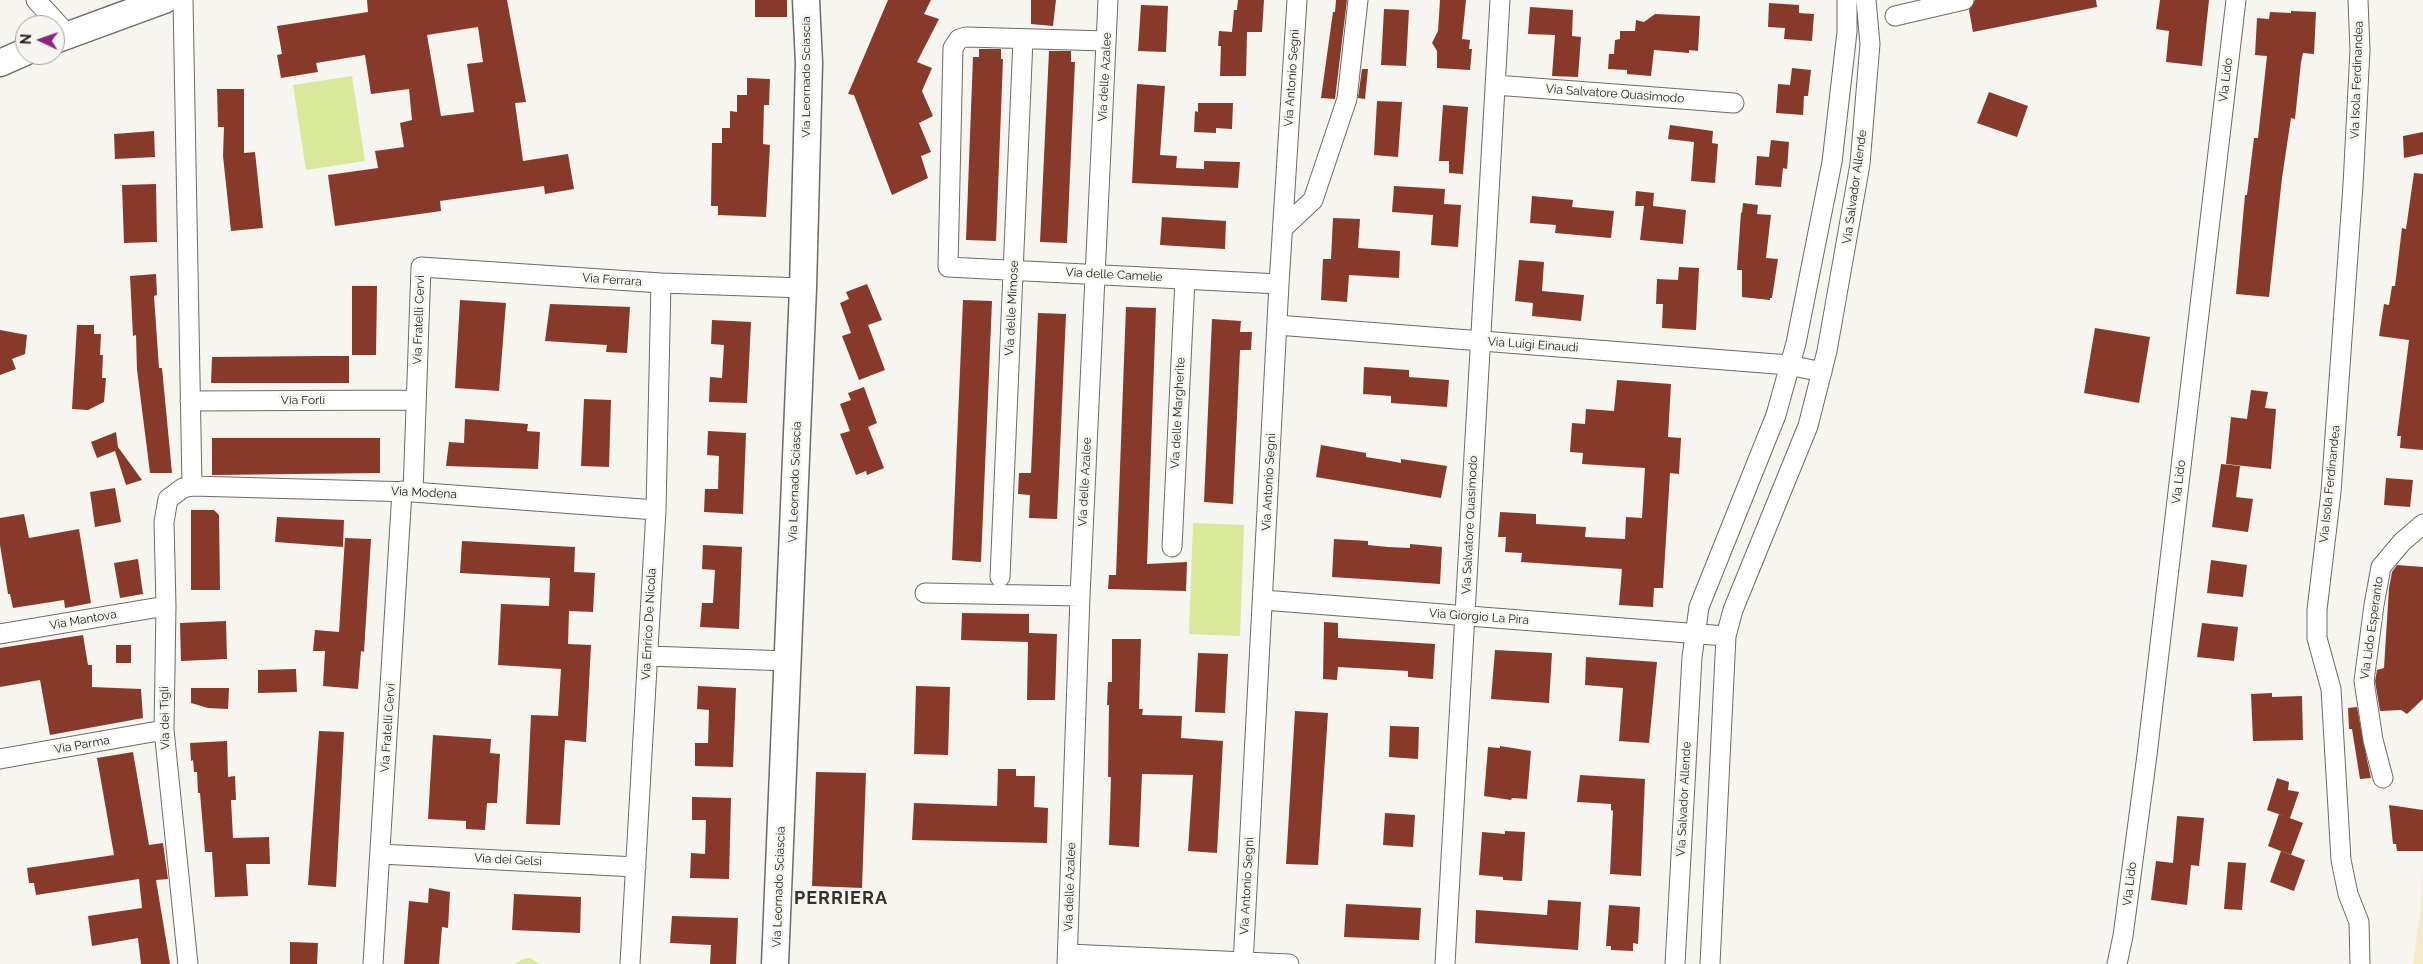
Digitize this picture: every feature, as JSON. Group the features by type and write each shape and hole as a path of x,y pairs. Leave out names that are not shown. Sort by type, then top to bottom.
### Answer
{"street":[{"path":"36,0 46,15"},
{"path":"65,36 164,0"},
{"path":"183,0 192,486"},
{"name":"Via Leornado Sciascia","path":"775,964 803,288 809,63 806,0"},
{"name":"Via delle Azalee","path":"1068,959 1080,596 1108,0"},
{"name":"Via Antonio Segni","path":"1243,963 1279,284 1297,0"},
{"path":"1283,228 1313,200 1347,100 1358,0"},
{"name":"Via Salvatore Quasimodo","path":"1445,964 1500,0"},
{"name":"Via Salvador Allende","path":"1710,964 1726,636 1733,610 1808,426 1822,372 1846,251 1860,164 1870,44 1866,0"},
{"path":"1895,16 1964,0"},
{"name":"Via Lido","path":"2117,964 2123,936 2147,755 2236,0"},
{"name":"Via Isola Ferdinandea","path":"2358,0 2360,50 2352,194 2331,492 2317,610 2317,638 2331,689 2341,860 2348,894 2359,922 2360,964"},
{"name":"Via Salvador Allende","path":"1675,964 1694,634 1699,607 1776,415 1788,365 1796,343 1832,162 1847,32 1845,4"},
{"name":"Via delle Camelie","path":"1023,39 966,37 959,39 953,48 948,267 1279,284"},
{"path":"1023,39 1106,41"},
{"name":"Via delle Mimose","path":"1000,577 1023,39"},
{"path":"0,63 15,56"},
{"name":"Via Salvatore Quasimodo","path":"1495,86 1734,103"},
{"name":"Via Ferrara","path":"420,267 661,283 803,288"},
{"name":"Via Fratelli Cervi","path":"373,964 416,400 420,267"},
{"name":"Via delle Margherite","path":"1172,547 1185,279"},
{"name":"Via Enrico De Nicola","path":"630,964 656,510 661,283"},
{"name":"Via Luigi Einaudi","path":"1277,325 1788,365"},
{"path":"1788,365 1822,372"},
{"name":"Via Forlì","path":"190,401 416,400"},
{"name":"Via Modena","path":"192,486 408,492 656,510"},
{"name":"Via dei Tigli","path":"188,964 164,730 166,606 164,522 168,499 183,488 192,486"},
{"name":"Via Lido Esperanto","path":"2382,778 2373,740 2364,681 2374,605 2381,567 2402,542 2423,524"},
{"path":"925,593 1080,596"},
{"name":"Via Giorgio La Pira","path":"1263,600 1694,634"},
{"name":"Via Mantova","path":"0,634 166,606"},
{"path":"1694,634 1726,636"},
{"path":"648,656 788,661"},
{"name":"Via Parma","path":"0,759 164,730"},
{"name":"Via dei Gelsi","path":"380,854 636,867"},
{"path":"1068,959 1290,964"}],"green space":[{"path":"352,76 365,161 306,170 293,85"},
{"path":"1193,523 1244,525 1240,636 1189,634"},
{"path":"530,958 540,964 515,964 523,959"}],"sand":[{"path":"2423,872 2423,964 2413,964 2419,920"}],"building":[{"path":"367,0 507,0 526,102 515,103 523,161 568,154 574,189 545,194 544,186 440,201 441,211 335,226 328,175 378,168 375,151 404,147 400,123 412,120 409,89 371,94 365,55 316,63 318,72 281,78 277,55 282,54 277,26 368,12","holes":["478,27 483,62 467,64 474,112 441,116 427,35"]},
{"path":"755,0 787,0 787,17 755,17"},
{"path":"888,0 931,0 924,14 939,19 917,62 932,68 922,91 933,116 919,123 931,152 921,156 928,178 892,195 854,95 848,94"},
{"path":"1031,0 1056,0 1053,26 1031,24"},
{"path":"1238,0 1264,0 1262,32 1247,32 1246,76 1220,76 1221,46 1218,46 1219,31 1232,32 1234,10 1237,10"},
{"path":"1336,0 1347,0 1335,99 1321,98 1333,12 1335,12"},
{"path":"1440,0 1466,0 1462,39 1470,40 1469,49 1472,49 1470,70 1437,68 1437,51 1432,43 1438,31"},
{"path":"1975,0 2096,0 2097,7 1973,32 1969,10"},
{"path":"2160,0 2209,0 2202,66 2166,62 2169,31 2156,29"},
{"path":"1769,3 1799,5 1799,13 1814,14 1812,41 1784,39 1785,28 1768,27"},
{"path":"1141,5 1168,6 1166,52 1138,51"},
{"path":"1530,7 1573,10 1572,36 1581,37 1578,77 1552,76 1555,35 1528,34"},
{"path":"1384,9 1409,10 1406,66 1381,65"},
{"path":"2291,11 2316,12 2314,54 2303,53 2301,62 2295,119 2291,118 2282,178 2269,297 2236,294 2245,195 2247,195 2254,138 2258,138 2267,56 2255,55 2257,18 2269,19 2270,12 2291,13"},
{"path":"1655,14 1700,16 1698,51 1689,50 1689,53 1654,50 1651,76 1627,74 1627,70 1608,69 1609,54 1614,54 1615,40 1620,39 1620,31 1635,31 1636,20 1644,22"},
{"path":"979,49 1001,49 1001,59 1003,59 996,241 966,240 973,57 979,57"},
{"path":"1049,51 1071,51 1071,62 1075,62 1067,243 1040,242"},
{"path":"1792,68 1811,70 1808,96 1804,96 1803,115 1776,113 1778,84 1790,85"},
{"path":"1362,69 1368,69 1365,99 1358,98"},
{"path":"747,78 770,79 769,105 764,105 763,144 770,145 766,217 718,215 718,206 711,206 712,143 722,143 722,128 730,128 730,111 737,112 737,95 747,95"},
{"path":"1137,84 1165,86 1160,155 1177,156 1176,168 1204,169 1204,161 1240,162 1238,188 1132,183"},
{"path":"217,89 244,89 244,153 255,152 263,228 231,231 223,156 224,127 218,127"},
{"path":"1989,92 2028,106 2017,137 1977,123"},
{"path":"1377,101 1402,102 1398,157 1374,155"},
{"path":"1198,103 1233,103 1232,129 1216,128 1216,133 1194,132 1195,111 1198,112"},
{"path":"1443,105 1468,107 1463,174 1449,173 1449,161 1439,161"},
{"path":"1670,125 1713,131 1712,143 1718,144 1715,183 1691,181 1694,142 1668,139"},
{"path":"154,131 155,157 115,159 114,134"},
{"path":"2423,132 2423,154 2404,158 2403,136"},
{"path":"1771,140 1789,142 1787,169 1783,168 1781,187 1755,185 1757,156 1769,157"},
{"path":"2414,173 2423,174 2423,450 2400,448 2401,436 2397,436 2409,340 2379,336 2384,304 2389,305 2392,286 2395,286 2402,228 2406,229"},
{"path":"156,184 157,242 124,243 122,185"},
{"path":"1394,186 1445,189 1444,204 1461,205 1458,247 1431,245 1433,215 1392,212"},
{"path":"1636,191 1654,193 1653,206 1686,210 1683,244 1640,240 1644,206 1635,206"},
{"path":"1532,196 1573,200 1572,207 1614,211 1611,238 1555,233 1556,225 1530,223"},
{"path":"1743,203 1758,205 1757,214 1771,215 1766,258 1778,259 1772,298 1770,300 1742,297 1742,270 1737,270"},
{"path":"1162,217 1226,221 1225,249 1160,245"},
{"path":"1333,218 1360,219 1358,248 1400,251 1399,278 1349,275 1347,302 1321,300 1323,259 1331,259"},
{"path":"1519,260 1544,262 1542,291 1584,295 1581,321 1532,316 1533,303 1515,301"},
{"path":"1679,267 1699,268 1696,330 1662,328 1663,304 1656,304 1657,279 1678,280"},
{"path":"156,274 157,295 154,296 159,368 162,368 172,473 150,473 137,370 136,335 133,336 130,276"},
{"path":"867,284 882,320 868,325 885,370 859,380 842,336 851,333 840,303 849,299 846,292"},
{"path":"352,286 377,286 376,355 352,355"},
{"path":"460,300 506,303 499,391 455,388"},
{"path":"963,300 992,301 981,562 952,560"},
{"path":"550,304 630,307 627,353 606,352 607,345 545,341"},
{"path":"1126,307 1156,308 1147,564 1187,562 1186,591 1108,589 1109,575 1116,575"},
{"path":"1038,313 1066,314 1057,519 1029,518 1030,495 1018,494 1019,473 1031,473"},
{"path":"1212,319 1241,321 1240,332 1252,332 1251,350 1240,350 1233,504 1204,502"},
{"path":"712,320 751,322 747,403 709,402 710,377 722,378 724,345 711,344"},
{"path":"77,325 94,325 94,334 101,334 100,355 103,355 102,378 106,378 104,402 88,410 72,409"},
{"path":"2095,328 2150,337 2139,403 2084,393"},
{"path":"0,330 27,335 25,354 12,359 16,369 0,375"},
{"path":"349,356 349,383 211,383 212,357"},
{"path":"1364,367 1409,370 1409,377 1449,380 1447,407 1391,403 1391,396 1363,394"},
{"path":"1617,380 1671,384 1668,437 1681,438 1679,474 1670,473 1663,588 1654,588 1653,607 1619,605 1622,569 1521,562 1522,553 1505,552 1506,537 1498,537 1500,512 1536,514 1536,524 1586,527 1585,537 1625,539 1626,517 1642,518 1645,468 1582,464 1583,453 1570,452 1572,423 1585,424 1586,409 1614,411"},
{"path":"864,387 877,423 868,427 884,468 867,475 866,471 856,475 840,434 850,431 840,404 851,400 848,393"},
{"path":"2251,390 2268,392 2265,408 2276,409 2271,469 2226,464 2231,417 2247,419"},
{"path":"584,399 611,400 609,467 581,466"},
{"path":"465,419 528,424 527,431 540,432 538,469 446,466 449,442 464,443"},
{"path":"708,431 746,433 743,514 704,512 705,489 718,489 719,456 707,455"},
{"path":"116,432 118,447 142,480 126,485 115,451 97,458 91,442"},
{"path":"212,438 380,438 380,473 212,475"},
{"path":"1321,445 1366,453 1366,457 1401,463 1401,459 1447,466 1441,498 1316,477"},
{"path":"2221,464 2240,466 2236,497 2253,499 2248,532 2212,527"},
{"path":"2386,478 2413,480 2410,507 2384,505"},
{"path":"115,488 121,522 95,527 90,492"},
{"path":"191,510 214,510 219,515 220,590 191,590"},
{"path":"24,514 29,538 79,529 91,603 65,608 64,600 13,608 10,594 8,594 0,545 0,518"},
{"path":"277,517 344,520 343,547 275,542"},
{"path":"345,538 371,539 364,652 361,651 358,689 323,686 325,651 313,651 315,630 339,632"},
{"path":"1334,539 1368,541 1368,545 1388,547 1410,548 1410,544 1442,547 1440,584 1332,577"},
{"path":"462,541 575,547 574,572 595,573 593,612 569,611 568,644 591,645 586,742 565,740 560,825 526,824 531,715 558,716 561,669 498,665 501,604 549,606 550,578 460,573"},
{"path":"703,545 742,547 739,629 700,627 702,603 713,603 715,570 702,569"},
{"path":"138,559 143,594 120,598 114,563"},
{"path":"2211,560 2247,565 2243,597 2207,593"},
{"path":"2397,565 2423,567 2423,699 2407,714 2401,710 2380,711 2375,681 2377,670 2384,668 2389,588 2392,572"},
{"path":"962,613 1029,614 1029,633 1057,634 1055,700 1027,700 1028,642 961,640"},
{"path":"226,621 227,659 181,661 180,623"},
{"path":"1324,622 1338,623 1338,638 1435,644 1433,679 1408,677 1408,671 1338,667 1337,680 1323,679"},
{"path":"2202,623 2238,627 2234,661 2197,657"},
{"path":"83,635 88,665 92,665 92,687 141,689 143,718 50,735 40,680 0,687 0,648"},
{"path":"1112,639 1141,639 1139,709 1143,709 1142,715 1182,716 1181,738 1223,741 1217,853 1188,851 1193,775 1142,774 1139,847 1109,845 1111,777 1108,777 1109,705 1107,705 1108,682 1112,682"},
{"path":"116,645 131,645 131,663 116,663"},
{"path":"1495,650 1552,653 1549,703 1491,699"},
{"path":"1198,653 1228,654 1225,713 1195,712"},
{"path":"1586,657 1657,662 1649,743 1619,741 1623,688 1585,685"},
{"path":"296,669 297,692 258,693 258,670"},
{"path":"698,686 736,688 733,767 695,766 695,743 708,743 709,710 697,709"},
{"path":"916,686 950,687 948,755 914,754"},
{"path":"191,688 229,688 228,709 208,708 191,703"},
{"path":"2272,693 2272,697 2302,696 2303,740 2253,741 2251,694"},
{"path":"2357,707 2371,778 2360,779 2352,729 2349,729 2348,708"},
{"path":"1295,711 1328,713 1318,865 1286,864"},
{"path":"1390,726 1419,727 1418,759 1389,757"},
{"path":"319,731 344,732 336,887 308,885"},
{"path":"433,735 491,739 490,753 500,754 497,803 487,803 485,830 466,829 466,821 428,819"},
{"path":"227,741 228,777 235,776 236,800 231,800 233,838 269,837 270,864 246,864 248,896 215,897 212,852 205,852 200,793 198,793 197,772 194,772 193,760 191,761 190,743"},
{"path":"1500,746 1531,751 1527,799 1512,798 1511,800 1484,796 1488,747 1500,748"},
{"path":"133,752 149,845 163,843 168,879 156,880 170,964 141,964 138,938 92,946 88,916 142,908 139,879 36,895 34,883 29,883 27,868 114,855 97,758"},
{"path":"998,769 1016,769 1016,776 1035,776 1034,807 1048,808 1047,843 912,840 914,803 997,806"},
{"path":"816,772 866,773 862,888 812,886"},
{"path":"1580,775 1645,779 1641,876 1610,874 1613,811 1611,810 1611,804 1577,802"},
{"path":"2277,778 2289,782 2288,790 2299,792 2290,818 2267,810"},
{"path":"692,797 731,798 729,879 690,878 691,853 705,854 706,820 692,820"},
{"path":"2389,805 2423,810 2423,851 2397,851 2396,844 2393,844"},
{"path":"1385,813 1415,815 1413,847 1383,845"},
{"path":"2279,814 2303,823 2291,855 2268,846"},
{"path":"2177,816 2204,818 2199,866 2191,865 2187,905 2151,900 2156,861 2173,863"},
{"path":"1505,831 1525,832 1522,881 1503,880 1503,877 1479,875 1482,832 1505,834"},
{"path":"2281,851 2305,860 2294,891 2270,882"},
{"path":"2228,862 2246,863 2242,910 2224,909"},
{"path":"429,888 450,892 448,928 442,927 439,964 404,964 409,901 428,903"},
{"path":"514,894 581,897 580,933 512,930"},
{"path":"1548,900 1581,902 1578,950 1475,943 1476,910 1547,915"},
{"path":"1346,904 1421,908 1419,940 1344,937"},
{"path":"1609,905 1640,907 1638,944 1633,943 1633,951 1611,950 1611,946 1606,946"},
{"path":"672,916 738,918 736,964 710,964 711,945 670,943"},
{"path":"290,942 318,943 317,964 290,964"}],"district":[{"name":"PERRIERA","path":"841,899"}]}
